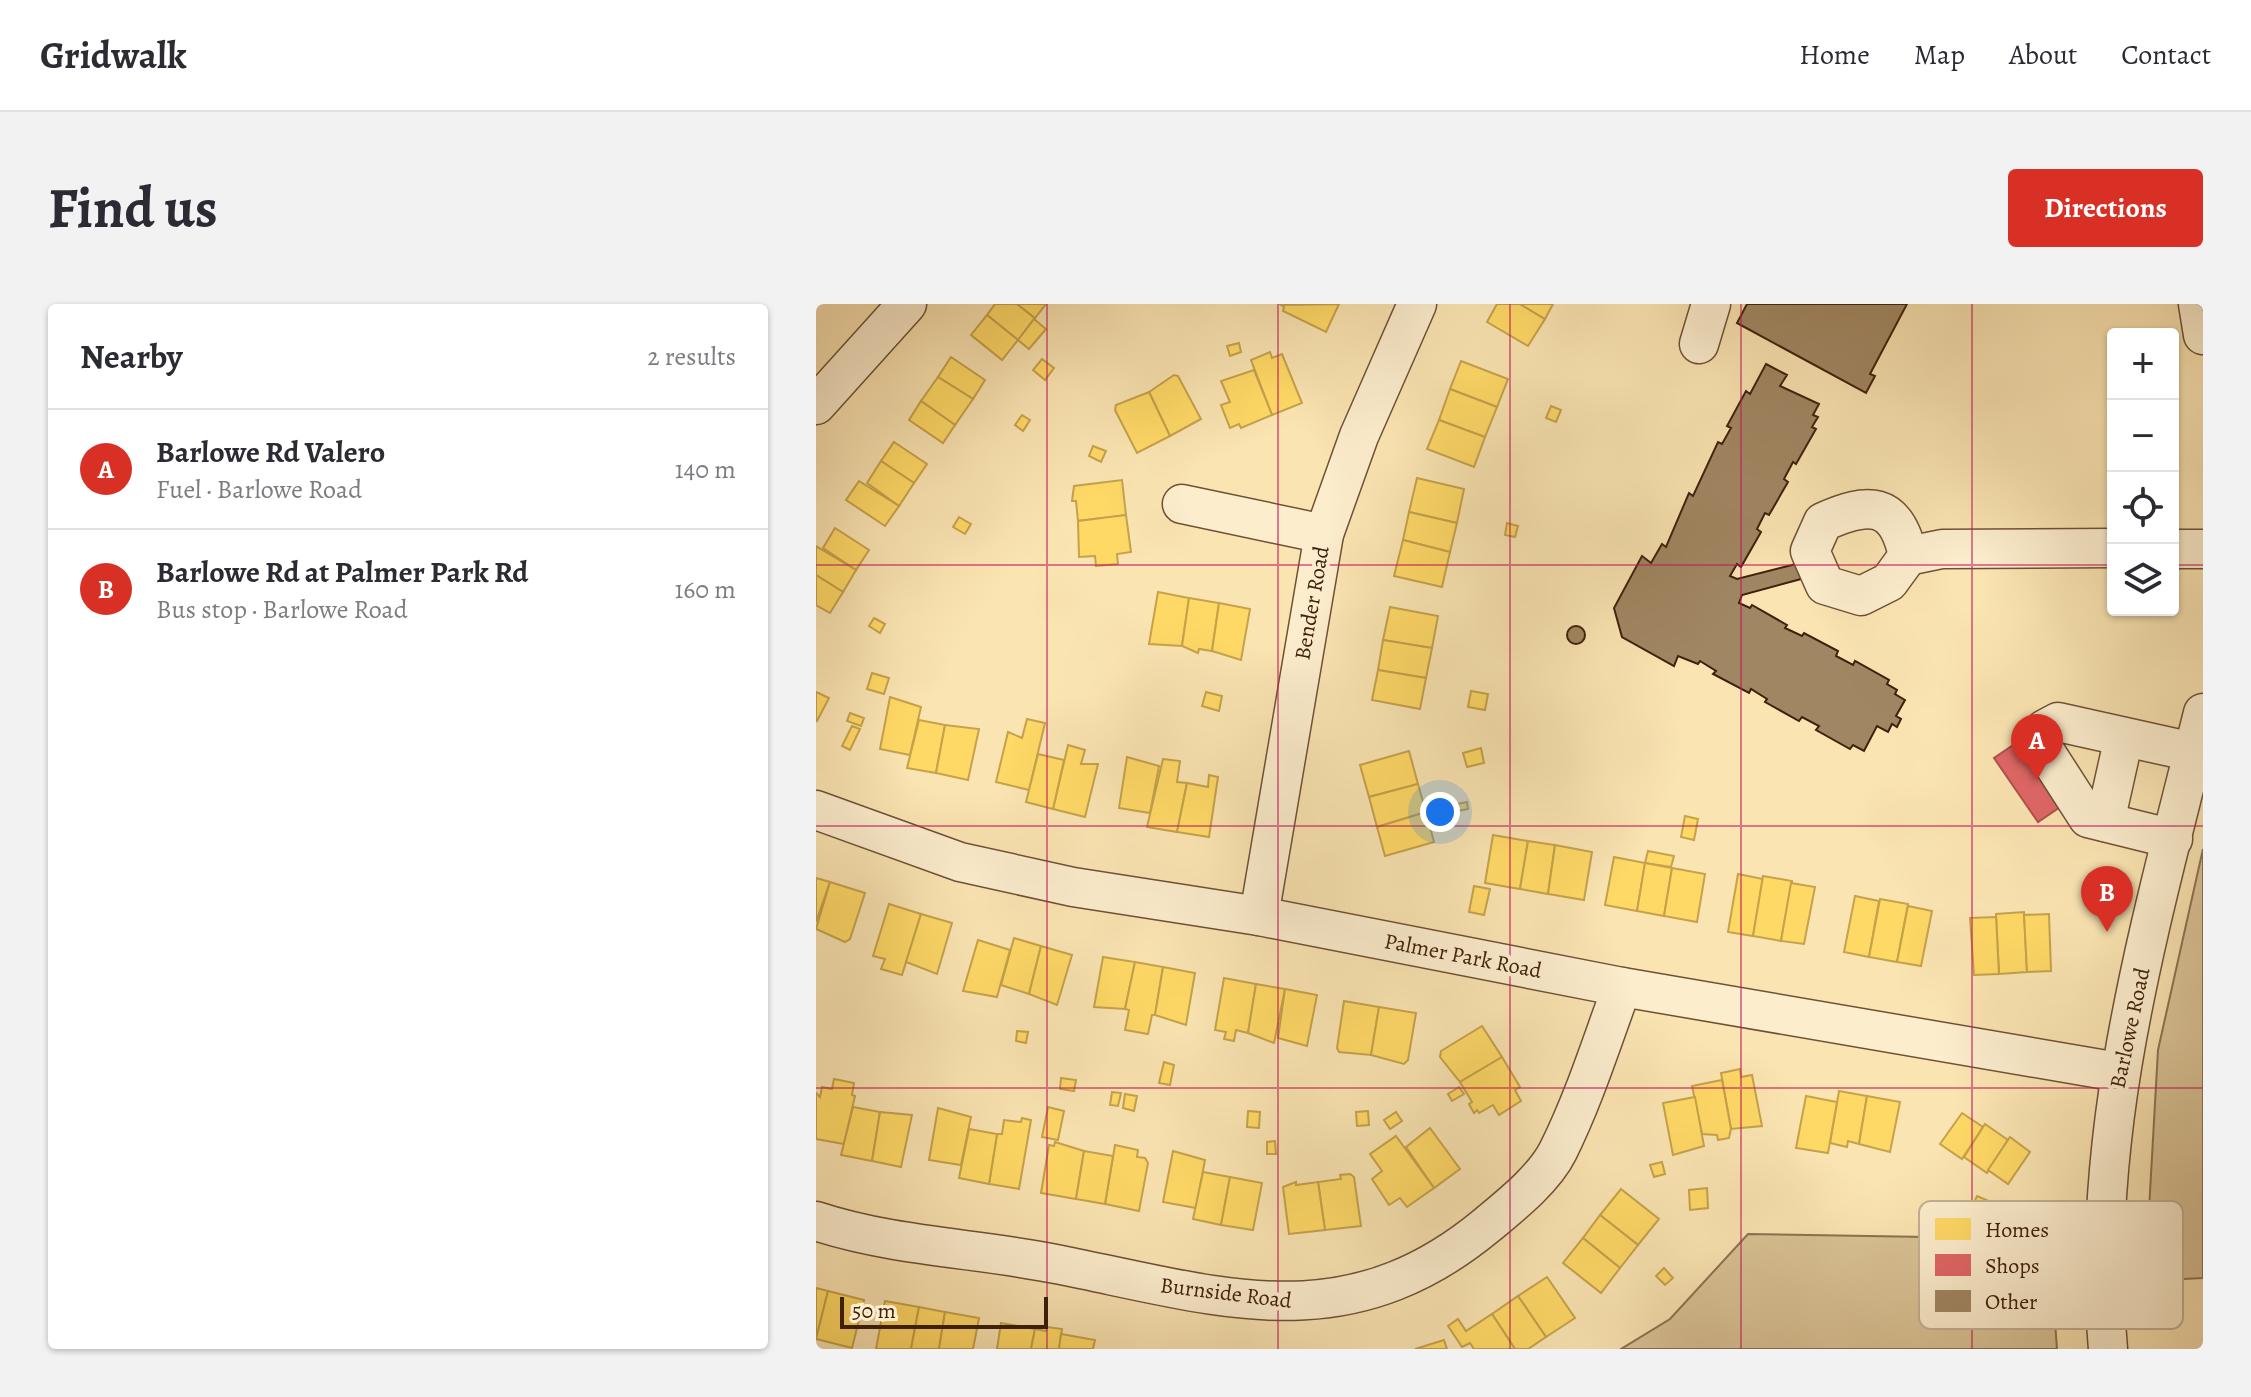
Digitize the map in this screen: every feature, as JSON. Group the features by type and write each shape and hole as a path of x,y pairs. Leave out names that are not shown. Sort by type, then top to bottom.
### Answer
{"street":[{"path":"816,405 907,304"},
{"name":"Bender Road","path":"1259,916 1324,534 1359,436 1417,304"},
{"path":"1699,344 1711,304"},
{"path":"2198,304 2203,335"},
{"path":"1182,504 1324,534"},
{"path":"1908,556 1942,549 2107,548"},
{"path":"2179,549 2203,549"},
{"name":"Barlowe Road","path":"2106,1201 2118,1072 2203,713"},
{"path":"2173,839 2091,811 2041,745 2045,729 2058,722 2193,752"},
{"path":"2091,811 2108,733"},
{"name":"Palmer Park Road","path":"816,810 960,862 1073,887 1259,916 1622,987 2118,1072"},
{"name":"Burnside Road","path":"816,1221 857,1235 1056,1264 1192,1292 1281,1303 1329,1301 1403,1278 1456,1251 1513,1204 1557,1154 1622,987"},
{"name":"Barlowe Road","path":"2107,1329 2108,1349"}],"shaded area":[{"path":"2203,849 2203,1278 2183,1279 2183,1201 2150,1201 2158,1050"},
{"path":"1748,1234 1919,1237 1919,1329 2056,1329 2057,1349 1621,1349 1670,1319"}],"building: Homes":[{"path":"995,304 1017,304 1035,318 1018,340 987,315"},
{"path":"1017,304 1046,304 1035,318"},
{"path":"1339,304 1326,332 1283,311 1281,305"},
{"path":"1497,304 1520,304 1545,319 1528,346 1487,322"},
{"path":"1520,304 1553,304 1545,319"},
{"path":"987,315 1018,340 1002,360 971,335"},
{"path":"1034,319 1046,329 1029,349 1018,340"},
{"path":"1239,343 1241,352 1230,356 1227,346"},
{"path":"1270,352 1272,358 1282,354 1302,403 1272,415 1251,360"},
{"path":"951,357 985,380 973,399 938,377"},
{"path":"1042,359 1054,368 1045,380 1033,370"},
{"path":"1461,361 1508,379 1497,407 1450,389"},
{"path":"1254,370 1272,415 1241,428 1239,424 1230,428 1221,405 1230,402 1221,381"},
{"path":"1174,375 1178,376 1201,419 1170,436 1149,392"},
{"path":"938,377 973,399 955,425 921,401"},
{"path":"1450,389 1497,407 1485,437 1439,420"},
{"path":"1149,392 1170,436 1137,453 1115,410 1116,405"},
{"path":"921,401 955,425 943,443 909,420"},
{"path":"1551,406 1561,410 1556,422 1546,418"},
{"path":"1022,415 1030,420 1023,431 1015,425"},
{"path":"1439,420 1485,437 1474,467 1427,449"},
{"path":"894,442 927,464 914,483 881,461"},
{"path":"1093,446 1106,451 1101,462 1089,456"},
{"path":"881,461 914,483 899,506 867,483"},
{"path":"1417,478 1464,489 1457,523 1409,512"},
{"path":"1122,480 1126,515 1078,521 1076,501 1072,501 1074,486"},
{"path":"859,481 899,506 885,526 846,500"},
{"path":"1409,512 1457,523 1450,552 1403,540"},
{"path":"1126,515 1131,552 1117,554 1118,564 1096,566 1095,556 1079,557 1078,521"},
{"path":"959,517 971,524 965,534 953,527"},
{"path":"1507,523 1518,526 1515,537 1505,535"},
{"path":"835,528 869,550 856,570 823,548"},
{"path":"1403,540 1450,552 1442,587 1394,576"},
{"path":"816,546 856,570 843,592 816,575"},
{"path":"816,575 843,592 830,613 816,605"},
{"path":"1158,592 1189,598 1182,646 1149,644"},
{"path":"1189,598 1219,603 1212,651 1199,649 1198,653 1182,646"},
{"path":"1219,603 1250,609 1241,660 1212,651"},
{"path":"1390,607 1438,616 1432,648 1383,640"},
{"path":"874,618 885,624 880,633 869,626"},
{"path":"1383,640 1432,648 1426,678 1378,670"},
{"path":"1378,670 1426,678 1420,709 1372,700"},
{"path":"872,673 889,678 884,694 867,689"},
{"path":"1471,691 1488,694 1485,710 1468,707"},
{"path":"816,692 829,698 817,721 816,720"},
{"path":"1206,692 1222,696 1219,711 1202,706"},
{"path":"890,697 921,707 910,755 880,749"},
{"path":"850,713 864,718 861,726 847,721"},
{"path":"1027,719 1045,723 1029,790 996,782 1008,732 1022,738"},
{"path":"919,720 945,725 936,773 907,768"},
{"path":"945,725 979,729 968,780 936,773"},
{"path":"852,726 860,729 850,750 842,746"},
{"path":"1068,745 1085,750 1081,764 1098,764 1085,817 1053,809"},
{"path":"1481,748 1484,763 1467,767 1463,753"},
{"path":"1409,751 1418,784 1369,797 1360,765"},
{"path":"1038,754 1064,760 1053,809 1026,802"},
{"path":"1127,757 1159,766 1150,813 1119,808"},
{"path":"1163,759 1180,761 1177,782 1187,783 1177,832 1147,827"},
{"path":"1209,775 1218,777 1209,837 1177,832 1187,783 1208,787"},
{"path":"1418,784 1426,812 1377,827 1369,797"},
{"path":"1467,802 1468,809 1448,813 1447,806"},
{"path":"1426,812 1434,842 1385,856 1377,827"},
{"path":"1685,816 1698,819 1694,840 1681,837"},
{"path":"1493,835 1528,841 1520,889 1485,883"},
{"path":"1528,841 1555,845 1548,894 1520,889"},
{"path":"1555,845 1592,852 1584,900 1548,894"},
{"path":"1648,851 1674,856 1671,867 1645,863"},
{"path":"1614,857 1645,863 1637,911 1605,905"},
{"path":"1645,863 1672,868 1664,916 1637,911"},
{"path":"1672,868 1705,874 1697,922 1664,916"},
{"path":"1738,874 1763,879 1753,936 1728,932"},
{"path":"1763,876 1792,881 1781,941 1753,936"},
{"path":"816,878 830,882 816,922"},
{"path":"830,882 865,893 850,939 845,942 816,929"},
{"path":"1791,883 1815,887 1804,944 1781,941"},
{"path":"1474,886 1490,889 1484,915 1469,912"},
{"path":"1855,896 1879,901 1869,957 1844,952"},
{"path":"1880,899 1908,904 1897,962 1869,957"},
{"path":"889,904 921,914 902,975 881,969 885,959 873,956"},
{"path":"1908,906 1932,911 1921,966 1897,962"},
{"path":"2024,912 2027,972 1999,974 1996,914"},
{"path":"921,914 952,923 937,974 906,962"},
{"path":"2049,914 2051,971 2027,972 2024,915"},
{"path":"1996,917 1999,974 1974,975 1970,918"},
{"path":"1014,938 1041,946 1029,994 1001,985"},
{"path":"978,940 1010,950 997,997 963,991"},
{"path":"1041,946 1072,955 1057,1005 1029,994"},
{"path":"1103,957 1135,962 1125,1009 1094,1007"},
{"path":"1135,962 1163,967 1155,1015 1152,1015 1148,1034 1125,1030 1129,1010 1125,1009"},
{"path":"1163,967 1195,973 1186,1025 1155,1015"},
{"path":"1224,978 1256,984 1248,1033 1236,1030 1234,1041 1224,1039 1226,1032 1215,1030"},
{"path":"1256,984 1285,989 1274,1043 1248,1033"},
{"path":"1285,989 1317,995 1307,1046 1278,1038"},
{"path":"1344,1001 1379,1007 1371,1055 1339,1052 1337,1048"},
{"path":"1379,1007 1416,1013 1408,1060 1404,1064 1371,1055"},
{"path":"1482,1026 1502,1057 1460,1082 1440,1057 1441,1051"},
{"path":"1017,1031 1028,1032 1026,1043 1016,1041"},
{"path":"1502,1057 1520,1087 1515,1090 1521,1101 1499,1115 1493,1105 1474,1113 1469,1104 1472,1102 1460,1082"},
{"path":"1164,1062 1174,1065 1170,1085 1159,1083"},
{"path":"1740,1069 1741,1077 1752,1075 1762,1126 1731,1129 1721,1073"},
{"path":"1061,1078 1076,1080 1074,1091 1060,1089"},
{"path":"834,1079 854,1083 852,1095 855,1096 844,1144 816,1139 816,1093 820,1097 822,1087 832,1089"},
{"path":"1722,1080 1731,1129 1729,1138 1718,1140 1717,1135 1702,1134 1692,1086"},
{"path":"1459,1087 1464,1094 1452,1101 1448,1094"},
{"path":"1839,1091 1867,1096 1859,1144 1848,1141 1847,1147 1830,1143"},
{"path":"1112,1092 1121,1093 1118,1106 1110,1105"},
{"path":"1125,1094 1137,1096 1134,1111 1123,1108"},
{"path":"1806,1096 1837,1102 1828,1153 1796,1148"},
{"path":"1867,1096 1900,1102 1890,1152 1859,1144"},
{"path":"1695,1097 1704,1146 1673,1155 1663,1103"},
{"path":"853,1107 880,1112 872,1161 841,1155"},
{"path":"1048,1107 1064,1111 1058,1140 1042,1137"},
{"path":"938,1108 971,1117 961,1165 929,1160"},
{"path":"1248,1111 1260,1112 1259,1128 1247,1127"},
{"path":"1368,1111 1369,1125 1357,1126 1356,1112"},
{"path":"880,1112 912,1115 901,1167 872,1161"},
{"path":"1396,1112 1402,1121 1390,1129 1384,1120"},
{"path":"1962,1113 1983,1127 1962,1159 1940,1144"},
{"path":"1022,1118 1031,1120 1019,1189 989,1184 997,1134 1002,1134 1004,1120 1021,1122"},
{"path":"1985,1124 2008,1140 1987,1173 1964,1157"},
{"path":"1430,1128 1460,1169 1434,1188 1406,1147"},
{"path":"969,1129 997,1134 989,1184 959,1178"},
{"path":"1396,1136 1434,1188 1407,1207 1400,1198 1389,1205 1372,1179 1382,1171 1370,1154"},
{"path":"2010,1137 2030,1152 2008,1184 1988,1170"},
{"path":"1275,1141 1276,1154 1267,1154 1267,1142"},
{"path":"1055,1142 1084,1151 1076,1199 1041,1193 1049,1145 1054,1146"},
{"path":"1115,1145 1138,1150 1137,1157 1145,1158 1148,1163 1139,1211 1105,1204"},
{"path":"1084,1151 1113,1156 1105,1204 1076,1199"},
{"path":"1173,1151 1205,1160 1196,1208 1163,1202"},
{"path":"1662,1162 1665,1174 1654,1177 1650,1165"},
{"path":"1203,1172 1230,1177 1221,1225 1193,1219"},
{"path":"1350,1174 1354,1177 1361,1226 1325,1230 1318,1182 1341,1179 1340,1175"},
{"path":"1230,1177 1262,1183 1253,1230 1221,1225"},
{"path":"1296,1182 1296,1185 1318,1182 1325,1230 1289,1234 1283,1187"},
{"path":"1707,1188 1708,1208 1690,1210 1689,1190"},
{"path":"1621,1189 1659,1219 1638,1245 1600,1215"},
{"path":"1600,1215 1638,1245 1620,1268 1583,1238"},
{"path":"1583,1238 1620,1268 1601,1293 1563,1263"},
{"path":"1664,1268 1673,1278 1665,1285 1656,1276"},
{"path":"1547,1277 1575,1318 1546,1337 1518,1296"},
{"path":"816,1288 828,1291 816,1339"},
{"path":"828,1291 864,1300 852,1348 816,1339"},
{"path":"1518,1296 1546,1337 1528,1349 1515,1349 1492,1314"},
{"path":"885,1301 919,1307 911,1349 876,1349"},
{"path":"919,1307 945,1312 939,1349 911,1349"},
{"path":"945,1312 979,1318 973,1349 939,1349"},
{"path":"1492,1314 1515,1349 1474,1349 1470,1343 1462,1347 1448,1326 1458,1319 1466,1331"},
{"path":"1001,1323 1035,1329 1031,1349 997,1349"},
{"path":"1047,1327 1062,1329 1059,1349 1031,1349 1035,1329 1046,1331"},
{"path":"1061,1334 1095,1340 1093,1349 1059,1349"},
{"path":"1444,1340 1447,1349 1415,1349"}],"building: Shops":[{"path":"2025,737 2069,801 2038,822 1994,758"}],"building: Other":[{"path":"1747,304 1907,304 1870,374 1875,376 1866,393 1737,323"},
{"path":"1766,364 1787,375 1780,386 1819,404 1813,415 1818,417 1812,427 1816,429 1796,464 1793,462 1784,479 1788,482 1769,515 1765,513 1757,529 1761,532 1741,567 1737,564 1730,576 1737,579 1796,564 1801,579 1742,595 1739,603 1750,608 1752,605 1787,625 1785,628 1802,636 1804,633 1838,651 1836,656 1853,665 1855,661 1889,680 1887,684 1897,690 1895,694 1905,700 1896,716 1901,719 1897,727 1892,724 1888,732 1877,726 1864,751 1853,745 1850,749 1816,730 1819,726 1802,717 1799,721 1765,702 1767,699 1751,689 1749,693 1713,674 1716,671 1700,661 1698,664 1678,656 1674,666 1622,637 1614,608 1642,556 1651,563 1662,544 1666,547 1689,493 1693,496 1718,442 1722,444 1731,428 1727,426 1746,391 1750,394"},
{"path":"1576,626 1585,635 1576,644 1567,635"}],"place":[{"name":"Barlowe Rd Valero","path":"2037,780"},
{"name":"Barlowe Rd at Palmer Park Rd","path":"2107,932"}]}
